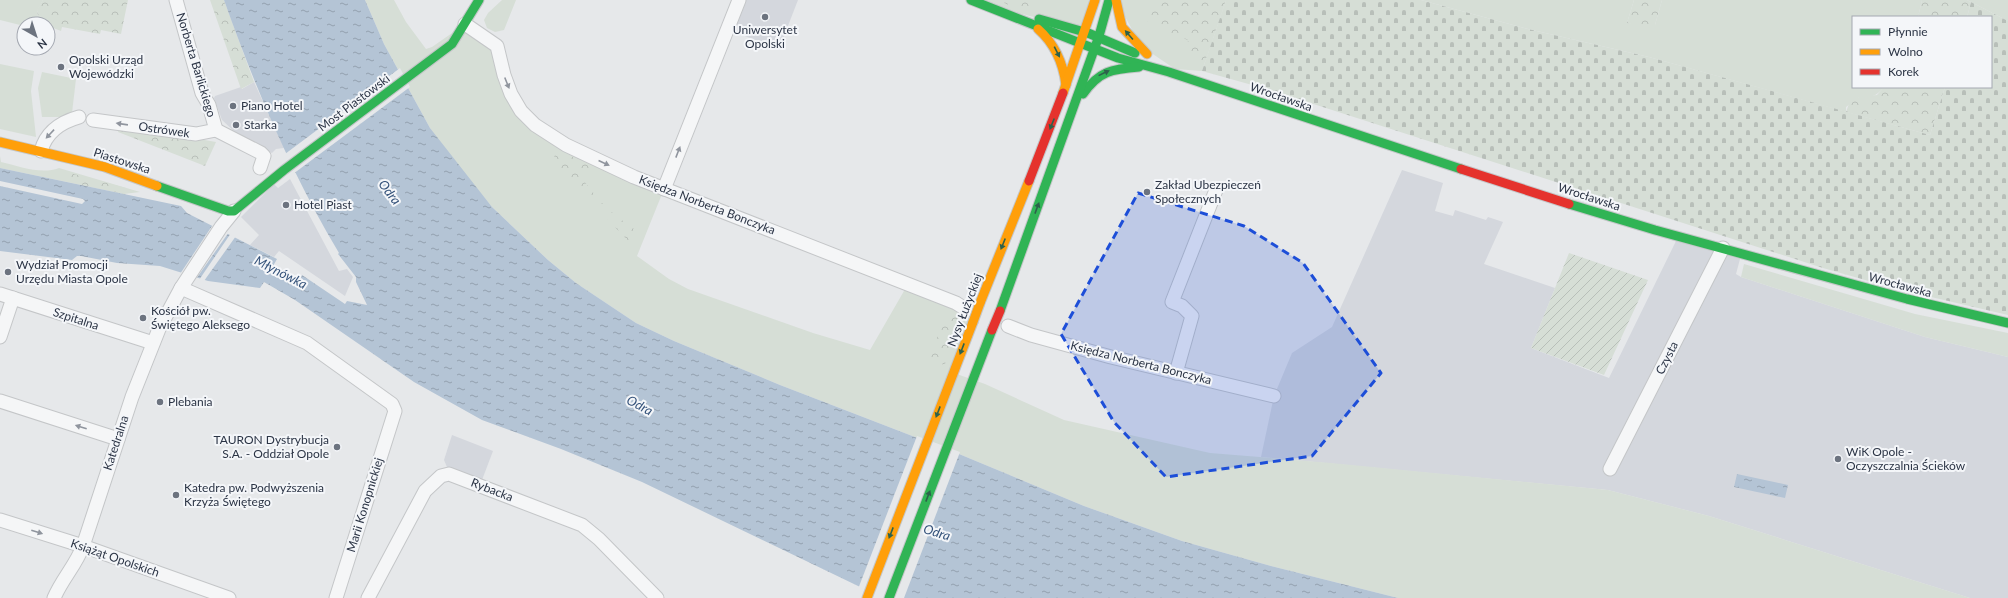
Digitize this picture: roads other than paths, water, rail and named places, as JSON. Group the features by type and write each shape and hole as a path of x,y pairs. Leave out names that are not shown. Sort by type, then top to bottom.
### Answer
{"main road":[{"name":"Most Piastowski","path":"234,211 284,170 452,44 479,0"},
{"name":"Wrocławska","path":"971,0 1006,12 1094,50 1152,64"},
{"name":"Nysy Łużyckiej","path":"866,598 972,322 1066,87 1095,0"},
{"path":"889,598 1000,311 1099,36 1109,0"},
{"path":"1116,0 1122,27 1152,64"},
{"name":"Wrocławska","path":"1006,12 1065,24 1099,36 1169,72 1410,152 1654,230 1723,248 1842,283 2008,323"},
{"path":"1033,24 1055,48 1062,65 1066,87"},
{"path":"1071,113 1089,84 1099,74 1110,70 1152,64"},
{"name":"Piastowska","path":"0,142 105,167 228,211 234,211"}],"street":[{"name":"Norberta Barlickiego","path":"176,0 202,93 209,105 216,130"},
{"path":"664,189 739,0"},
{"name":"Księdza Norberta Bonczyka","path":"465,24 497,46 504,75 511,94 521,111 535,125 555,138 584,154 664,189 956,303 967,310"},
{"path":"41,151 44,141 64,120 79,117"},
{"name":"Ostrówek","path":"94,120 196,134 216,130"},
{"path":"216,130 261,153 264,156 260,168"},
{"path":"1176,373 1192,316 1182,306 1172,302 1216,190"},
{"name":"Katedralna","path":"54,598 61,582 79,559 132,396 166,314 221,227 234,211"},
{"name":"Czysta","path":"1610,469 1723,248"},
{"name":"Marii Konopnickiej","path":"182,288 307,343 386,398 392,404 395,411 336,598"},
{"name":"Szpitalna","path":"0,294 153,343"},
{"path":"0,337 13,298"},
{"name":"Księdza Norberta Bonczyka","path":"1008,326 1031,335 1176,373 1274,396"},
{"path":"0,401 118,439"},
{"name":"Rybacka","path":"368,598 425,491 441,476 449,474 582,525 599,539 654,597"},
{"name":"Książąt Opolskich","path":"0,520 83,546 229,598"}],"water":[{"path":"224,0 365,0 384,44 430,128 492,207 548,260 576,283 636,323 674,341 780,385 959,454 1084,506 1182,541 1271,566 1398,598 883,598 642,482 561,449 482,420 414,382 295,300 264,282 260,288 208,281 160,266 117,263 81,256 77,256 72,260 0,251 0,186 82,204 85,201 83,199 0,181 0,168 181,206 187,213 277,259 273,266 297,283 302,275 345,304 347,301 367,305 356,282 356,277 338,254 339,253 305,192 290,161 261,97"},
{"path":"1737,474 1788,485 1785,498 1734,487"}],"place":[{"name":"Uniwersytet Opolski","path":"765,17"},
{"name":"Opolski Urząd Wojewódzki","path":"61,67"},
{"name":"Piano Hotel","path":"233,106"},
{"name":"Starka","path":"236,125"},
{"name":"Zakład Ubezpieczeń Społecznych","path":"1147,192"},
{"name":"Hotel Piast","path":"286,205"},
{"name":"Wydział Promocji Urzędu Miasta Opole","path":"8,272"},
{"name":"Kościół pw. Świętego Aleksego","path":"143,318"},
{"name":"Plebania","path":"160,402"},
{"name":"TAURON Dystrybucja S.A. - Oddział Opole","path":"337,447"},
{"name":"WiK Opole - Oczyszczalnia Ścieków","path":"1838,459"},
{"name":"Katedra pw. Podwyższenia Krzyża Świętego","path":"176,495"}],"water label":[{"name":"Odra","path":"390,192"},
{"name":"Młynówka","path":"281,272"},
{"name":"Odra","path":"640,405"},
{"name":"Odra","path":"937,532"}]}
